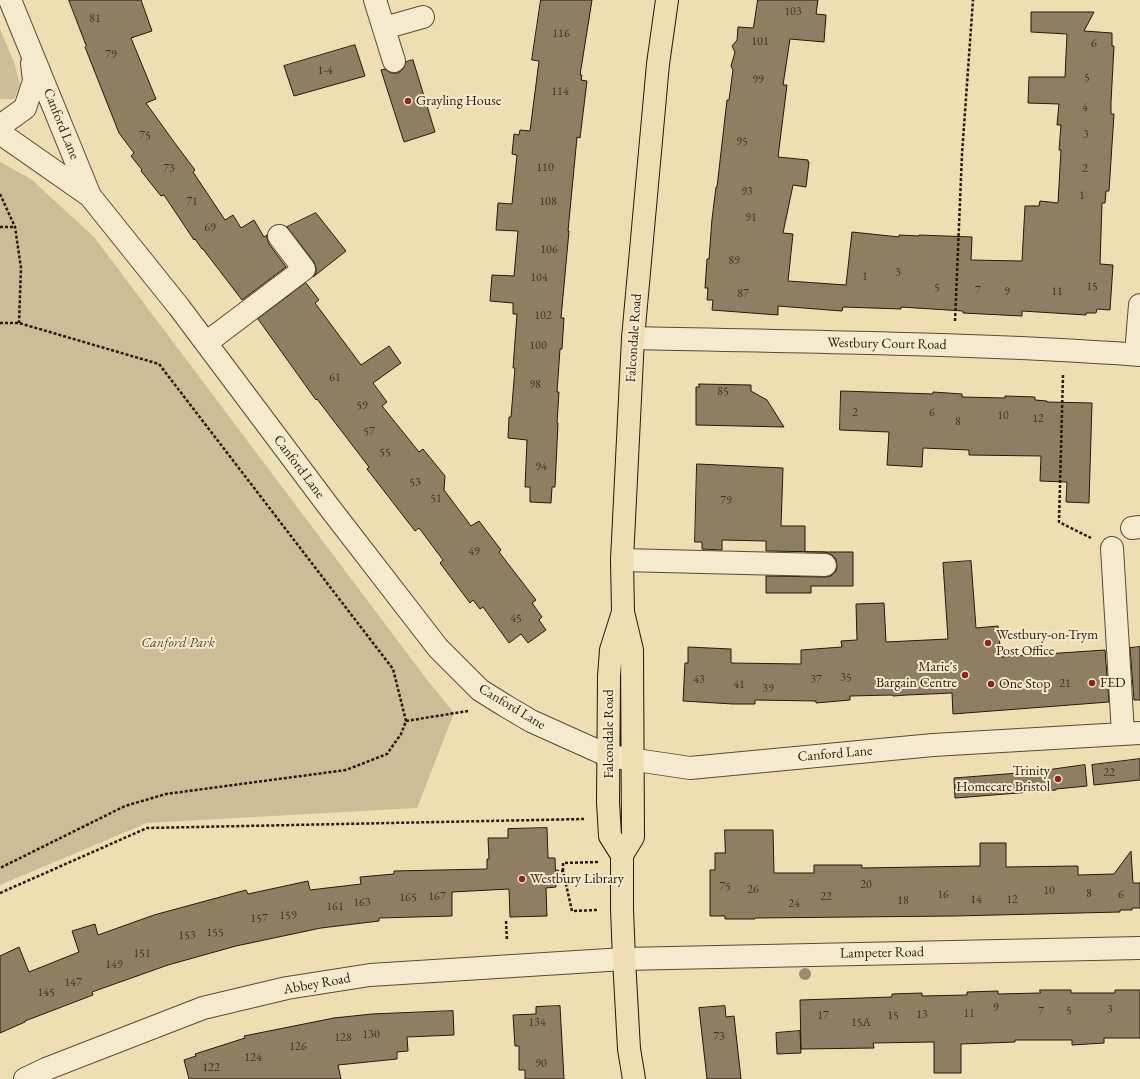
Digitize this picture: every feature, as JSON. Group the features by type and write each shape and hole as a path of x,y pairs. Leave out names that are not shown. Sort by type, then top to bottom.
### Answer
{"main road":[{"name":"Falcondale Road","path":"623,612 611,650 609,676 610,836 622,855 634,837 634,760 632,650 623,612 622,560 634,338 658,64 667,0"},
{"name":"Falcondale Road","path":"658,64 675,0"},
{"path":"622,855 624,959 629,1049 634,1079"}],"street":[{"name":"Canford Lane","path":"10,0 90,196"},
{"path":"375,0 394,61"},
{"path":"384,28 423,17"},
{"name":"Canford Lane","path":"0,126 25,108 34,81 31,52"},
{"name":"Canford Lane","path":"0,133 90,196 179,307 438,648 480,690 531,721 609,756 690,768 933,745 1132,734"},
{"path":"206,343 304,269 279,236"},
{"path":"1138,354 1140,305"},
{"name":"Westbury Court Road","path":"634,338 954,346 1138,354"},
{"path":"1112,548 1132,734"},
{"path":"622,560 825,564"},
{"name":"Lampeter Road","path":"624,959 1140,948"},
{"name":"Abbey Road","path":"24,1079 48,1074 203,1008 287,988 370,975 624,959"}],"path":[{"path":"954,346 962,154 973,0"},
{"path":"0,194 15,227 21,268 19,323"},
{"path":"0,227 15,227"},
{"path":"0,323 19,323 159,364 393,668 406,721 402,734 388,754 346,770 166,794 125,806 0,868"},
{"path":"1064,350 1059,522 1112,548"},
{"path":"406,721 504,705"},
{"path":"0,893 147,828 609,818"},
{"path":"569,863 563,863 563,871 572,911 622,909"},
{"path":"556,871 563,871"}],"green space":[{"path":"0,29 14,62 20,85 14,99 0,99"},
{"name":"Canford Park","path":"0,162 31,179 94,237 428,681 454,713 417,808 147,823 0,885"}],"building":[{"path":"69,0 141,0 152,31 131,38 156,99 146,103 195,170 193,172 225,220 233,215 241,228 254,220 264,237 267,235 269,244 286,267 242,300 195,239 194,240 164,195 161,196 131,156 134,153 119,133 85,47 86,46"},
{"path":"541,0 592,0 580,75 582,75 581,80 587,81 580,138 577,137 568,231 561,318 564,318 562,349 560,349 557,392 559,392 555,487 552,487 551,503 530,502 530,487 525,487 527,440 508,438 515,368 513,368 517,314 513,314 513,303 490,301 492,275 514,276 518,231 496,230 498,203 512,204 517,155 512,154 514,134 519,135 520,130 530,131 539,61 532,60"},
{"path":"758,0 818,0 816,14 826,15 824,42 790,39 783,85 787,85 778,157 808,160 809,162 806,187 793,185 783,233 793,234 788,281 846,285 852,232 899,237 899,235 919,235 972,237 971,260 1022,261 1025,206 1039,206 1040,201 1058,203 1061,150 1059,150 1061,125 1057,125 1059,104 1028,103 1029,77 1065,77 1067,34 1031,32 1031,12 1094,12 1084,31 1112,33 1112,46 1114,46 1111,114 1114,114 1109,191 1106,191 1105,203 1102,203 1100,264 1113,265 1110,310 1097,309 1096,313 1086,313 1086,315 1022,311 1022,316 963,313 963,311 901,307 901,309 843,307 842,311 778,306 778,315 712,310 713,300 707,300 708,288 705,288 707,259 709,259 712,219 727,100 729,100 733,70 731,66 735,52 732,46 737,40 738,27 753,28"},
{"path":"355,45 365,76 294,96 284,66"},
{"name":"Grayling House","path":"413,60 435,132 404,142 381,70 385,69 391,73 398,73 403,69 406,62"},
{"path":"316,213 346,251 313,277 316,273 314,262 287,227"},
{"path":"306,283 319,300 315,303 361,365 389,346 401,363 373,383 387,402 382,406 419,452 423,449 445,476 444,490 471,526 479,521 501,550 499,552 536,600 532,603 542,617 539,620 546,630 528,643 521,634 509,643 483,607 480,609 473,600 470,603 440,563 443,560 419,528 415,531 367,469 369,467 317,399 316,400 258,319"},
{"path":"699,384 751,385 751,391 767,400 784,427 696,425 696,387 699,387"},
{"path":"841,391 933,394 933,392 962,394 962,397 1035,397 1035,400 1047,402 1092,403 1089,503 1066,502 1067,482 1040,481 1041,456 969,455 969,450 923,448 922,467 887,465 889,432 840,430"},
{"path":"697,464 783,468 781,526 805,526 805,552 766,551 766,541 722,540 722,550 702,549 702,542 695,542"},
{"path":"825,552 853,552 853,586 811,586 811,593 766,593 766,576 831,576 836,571 836,559 832,555"},
{"path":"971,561 976,628 998,626 1001,657 1105,650 1109,702 953,714 952,693 893,696 850,696 850,700 816,703 816,701 755,700 755,704 733,704 683,701 685,663 688,663 688,647 731,649 731,663 801,664 801,650 842,647 841,641 857,640 856,604 884,603 886,642 948,639 943,563"},
{"path":"1140,647 1140,700 1134,700 1130,648"},
{"path":"1140,759 1140,780 1094,785 1092,765"},
{"path":"1085,765 1087,786 955,798 954,778 1032,772"},
{"path":"547,828 548,858 555,858 556,887 546,888 547,916 510,917 509,889 452,892 452,916 379,918 379,921 321,928 236,946 168,965 92,992 93,995 25,1021 0,1033 0,956 19,947 29,972 79,952 72,931 95,924 98,935 154,915 246,890 248,894 308,881 310,890 361,884 360,877 394,874 394,871 487,869 487,859 489,859 488,838 508,838 508,829"},
{"path":"725,830 773,830 774,873 814,873 814,865 862,865 862,868 980,866 980,843 1006,843 1006,867 1078,866 1078,875 1114,874 1131,851 1133,883 1140,883 1140,908 1120,910 1120,912 725,919 725,916 710,916 710,870 715,870 715,853 725,853"},
{"path":"1040,990 1071,990 1071,993 1115,993 1115,990 1140,990 1140,1038 1104,1038 1104,1043 1072,1045 1072,1040 1015,1040 1015,1042 961,1044 961,1073 934,1073 934,1042 873,1043 874,1048 801,1049 800,1000 892,997 892,994 922,993 922,996 967,995 967,992 998,991 998,994 1040,993"},
{"path":"560,1006 564,1079 525,1079 525,1070 519,1070 519,1046 515,1046 513,1015 536,1014 536,1007"},
{"path":"725,1006 726,1017 734,1016 741,1079 707,1079 699,1008"},
{"path":"453,1011 454,1035 407,1037 408,1051 397,1052 397,1059 338,1065 341,1079 189,1079 184,1060 196,1056 195,1054 245,1038 244,1036 334,1018 372,1014"},
{"path":"800,1031 801,1053 777,1054 776,1033"}],"place":[{"name":"Grayling House","path":"408,101"},
{"name":"Westbury-on-Trym Post Office","path":"988,643"},
{"name":"Marie's Bargain Centre","path":"965,675"},
{"name":"FED","path":"1092,683"},
{"name":"One Stop","path":"991,684"},
{"name":"Trinity Homecare Bristol","path":"1058,779"},
{"name":"Westbury Library","path":"522,879"}]}
